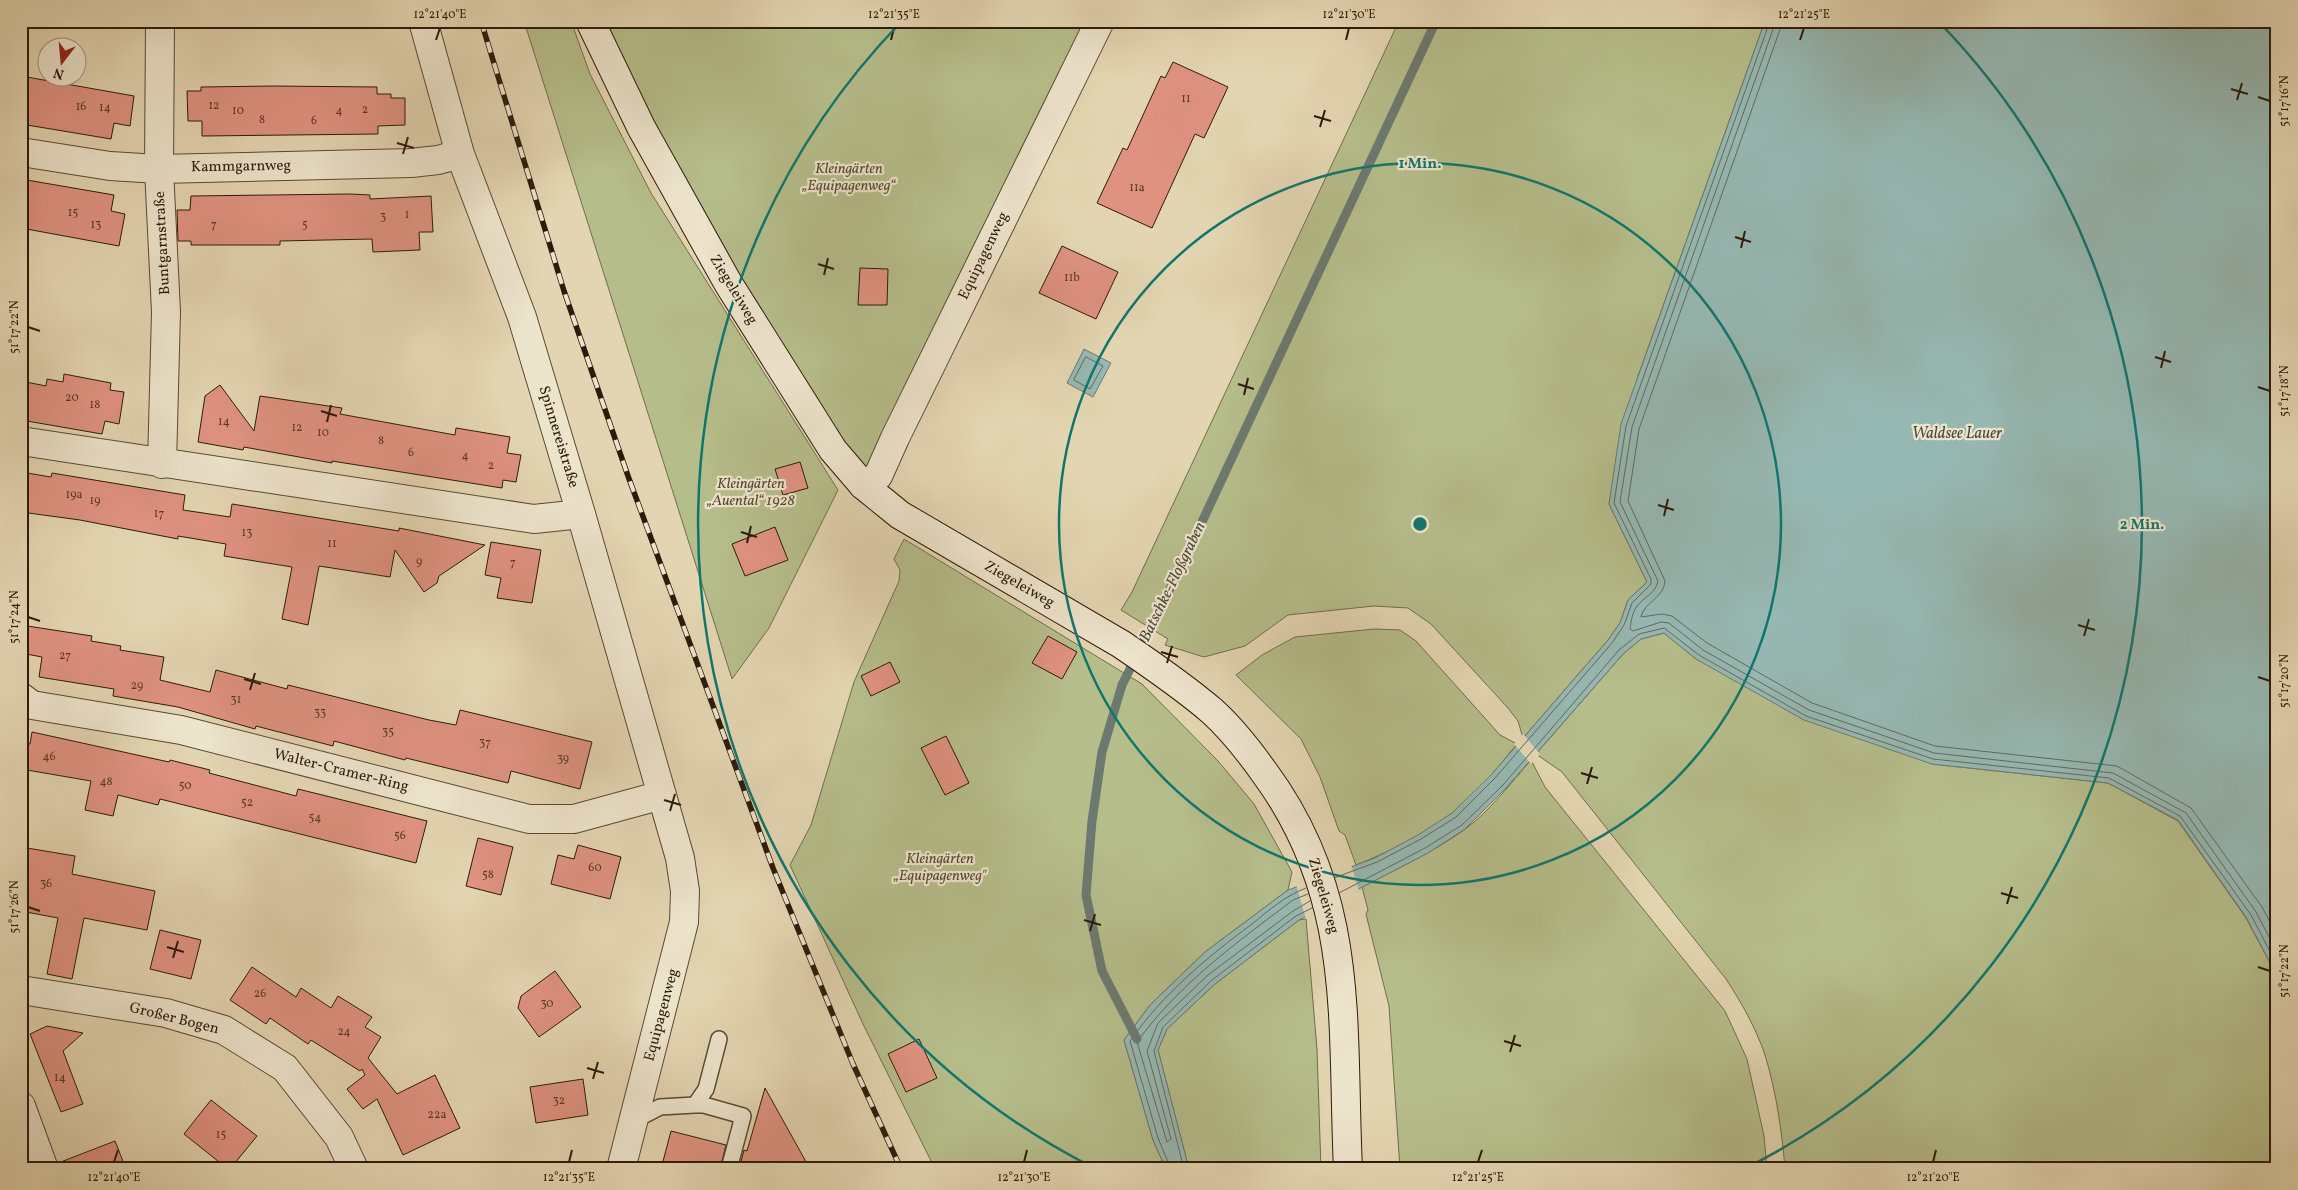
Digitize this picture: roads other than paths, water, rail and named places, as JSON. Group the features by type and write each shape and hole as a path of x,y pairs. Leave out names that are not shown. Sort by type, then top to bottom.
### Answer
{"street":[{"name":"Buntgarnstraße","path":"160,21 159,169 166,312 162,464"},
{"name":"Spinnereistraße","path":"423,21 460,154 522,317 680,858"},
{"name":"Ziegeleiweg","path":"590,21 641,127 728,283 833,450 863,485 900,515 1121,644 1153,666 1213,712 1246,747 1274,785 1292,815 1315,862 1330,910 1343,1000 1348,1169"},
{"name":"Equipagenweg","path":"863,485 878,476 1100,21"},
{"name":"Kammgarnweg","path":"21,152 110,166 159,169 411,163 438,160 460,154"},
{"path":"21,441 162,464 534,519 581,514"},
{"name":"Walter-Cramer-Ring","path":"21,697 32,705 181,730 530,819 574,818 662,795"},
{"name":"Equipagenweg","path":"621,1169 684,922 685,892 680,858"},
{"name":"Großer Bogen","path":"21,990 166,1013 224,1030 285,1068 339,1137 354,1169"},
{"path":"21,1106 44,1169"}],"lane":[{"path":"695,1105 706,1089 719,1038"},
{"path":"633,1121 660,1107 695,1105 704,1105 743,1116 729,1169"}],"water":[{"name":"Waldsee Lauer","path":"1765,21 2277,21 2277,976 2246,917 2178,820 2108,783 1932,764 1804,720 1696,659 1664,633 1641,639 1623,654 1506,788 1465,829 1428,853 1299,920 1215,984 1167,1029 1158,1050 1189,1169 1166,1169 1153,1140 1124,1040 1150,1005 1205,952 1288,890 1375,858 1418,835 1452,813 1491,775 1608,640 1620,623 1628,600 1647,582 1609,504 1621,424"},
{"path":"1084,349 1111,363 1093,397 1067,383"}],"waterway":[{"name":"Batschke‐Floßgraben","path":"1137,1039 1102,971 1086,895 1092,821 1102,752 1122,685 1180,569 1436,21"}],"railway":[{"path":"481,21 564,291 628,476 773,868 853,1064 901,1169"}],"park label":[{"name":"Kleingärten „Equipagenweg“","path":"849,178"},
{"name":"Kleingärten „Auental“ 1928","path":"751,492"},
{"name":"Kleingärten „Equipagenweg\"","path":"940,868"}]}
